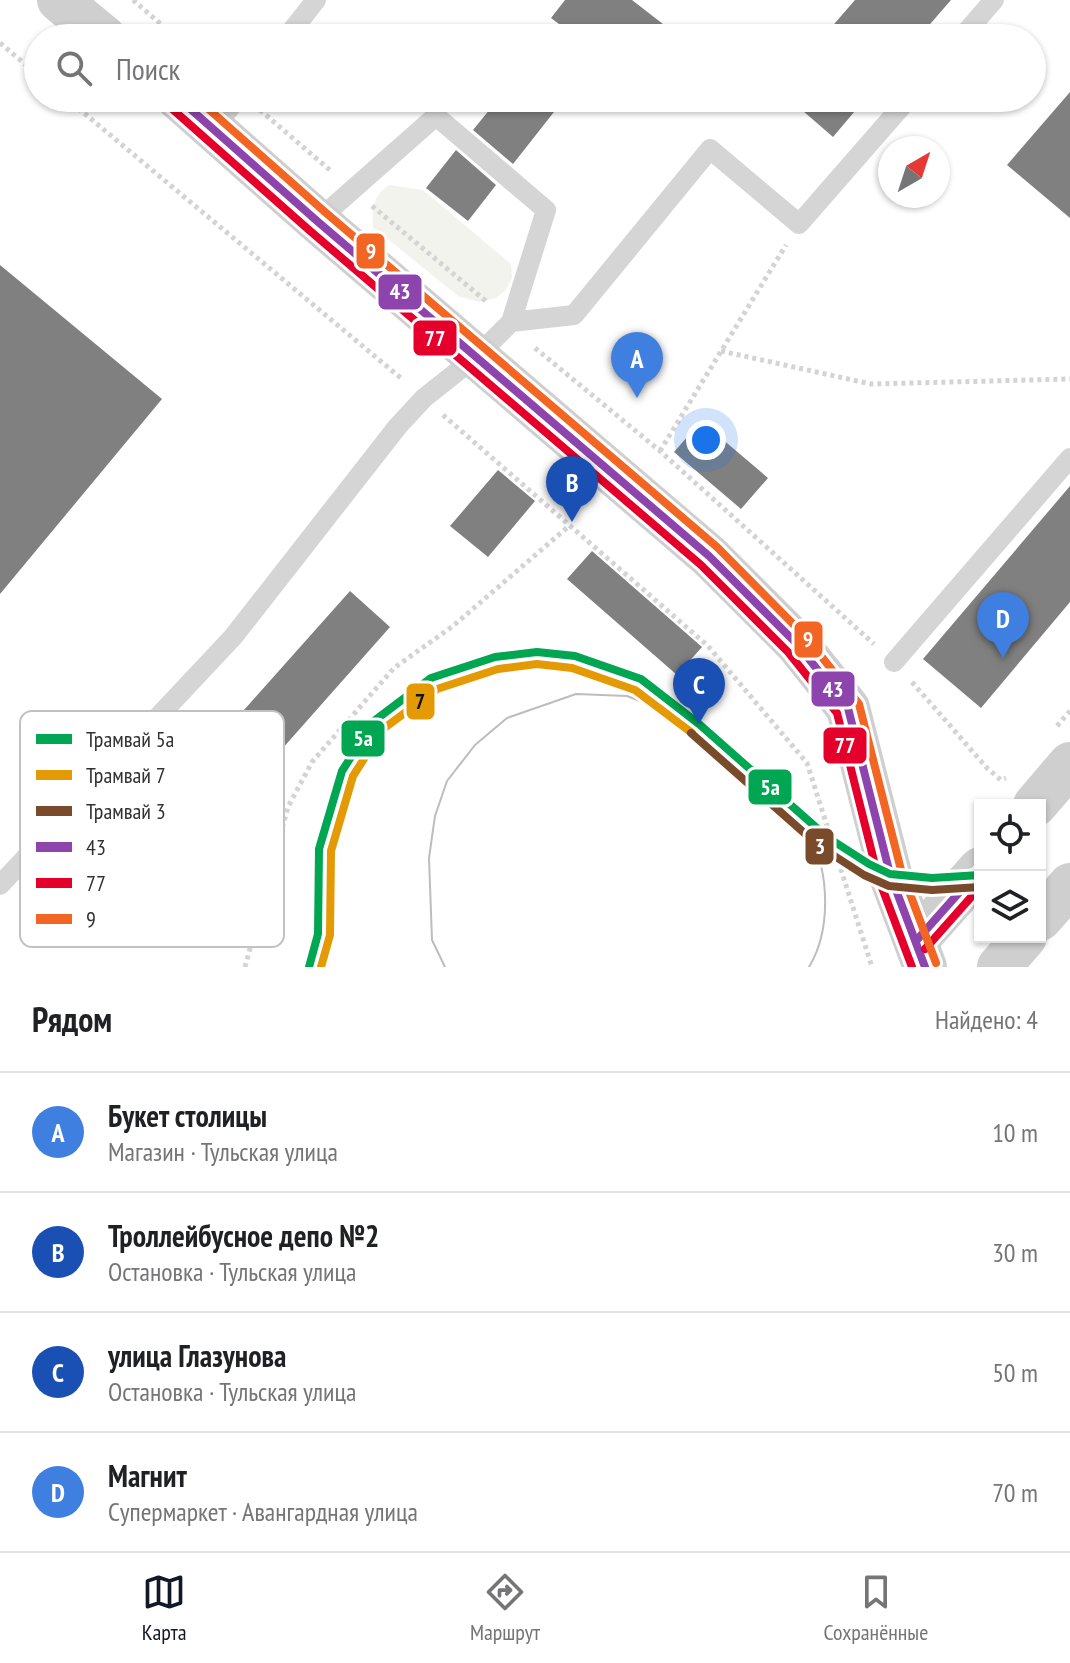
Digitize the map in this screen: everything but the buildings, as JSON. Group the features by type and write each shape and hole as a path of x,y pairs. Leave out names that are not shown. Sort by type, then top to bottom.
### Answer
{"main road":[{"path":"59,0 88,24"},
{"path":"226,113 317,221 709,556 797,644 830,682 848,708 890,874 921,954"},
{"path":"1022,790 1060,750"},
{"path":"921,954 979,871"},
{"path":"1046,912 1070,885"},
{"path":"999,967 1020,943"}],"lane":[{"path":"297,24 316,0"},
{"path":"973,24 994,0"},
{"path":"511,322 574,315 710,149 799,224 897,112"},
{"path":"163,711 233,637 398,426 424,398 477,356 511,322 546,210 436,116 317,221"},
{"path":"894,662 1070,458"},
{"path":"0,885 20,864"}],"path":[{"path":"133,0 161,24"},
{"path":"0,43 24,63"},
{"path":"83,112 424,398 708,646 807,763 872,967"},
{"path":"263,112 511,322 528,343 660,451 894,662 987,768 1001,780 1022,790"},
{"path":"660,451 799,224"},
{"path":"721,351 871,384 1070,379"},
{"path":"284,822 288,807 312,762 394,668 453,626 569,526"},
{"path":"1060,750 1070,711"},
{"path":"245,967 250,947"}],"shaded area":[{"path":"390,185 423,190 511,264 512,278 505,291 496,298 479,302 458,296 373,227 375,203 380,193"}],"tram line":[{"name":"5а","path":"309,967 318,934 319,849 342,771 374,721 431,678 495,657 537,652 575,656 641,679 699,724 827,837 869,864 890,874 932,878 974,875"},
{"name":"7","path":"321,967 330,935 331,851 353,776 383,729 437,689 498,669 537,664 572,668 635,690 692,733"},
{"path":"445,967 432,940 429,858 435,816 447,781 475,745 507,718 576,694 627,696 699,724"},
{"name":"3","path":"691,733 819,846 864,875 889,886 932,890 974,887"},
{"path":"775,790 806,829 821,866 824,919 816,953 809,967"},
{"path":"318,934 323,967"}],"transit line":[{"name":"77","path":"176,112 701,565 788,652 837,713 878,877 912,967"},
{"name":"43","path":"194,112 709,556 797,644 848,708 890,874 925,967"},
{"name":"9","path":"212,112 717,547 806,637 859,704 901,870 936,963"},
{"name":"43","path":"916,941 978,871"},
{"name":"77","path":"925,949 974,894"}],"place":[{"name":"Букет столицы","path":"637,398"},
{"name":"Троллейбусное депо №2","path":"572,522"},
{"name":"Магнит","path":"1003,658"},
{"name":"улица Глазунова","path":"699,724"}]}
